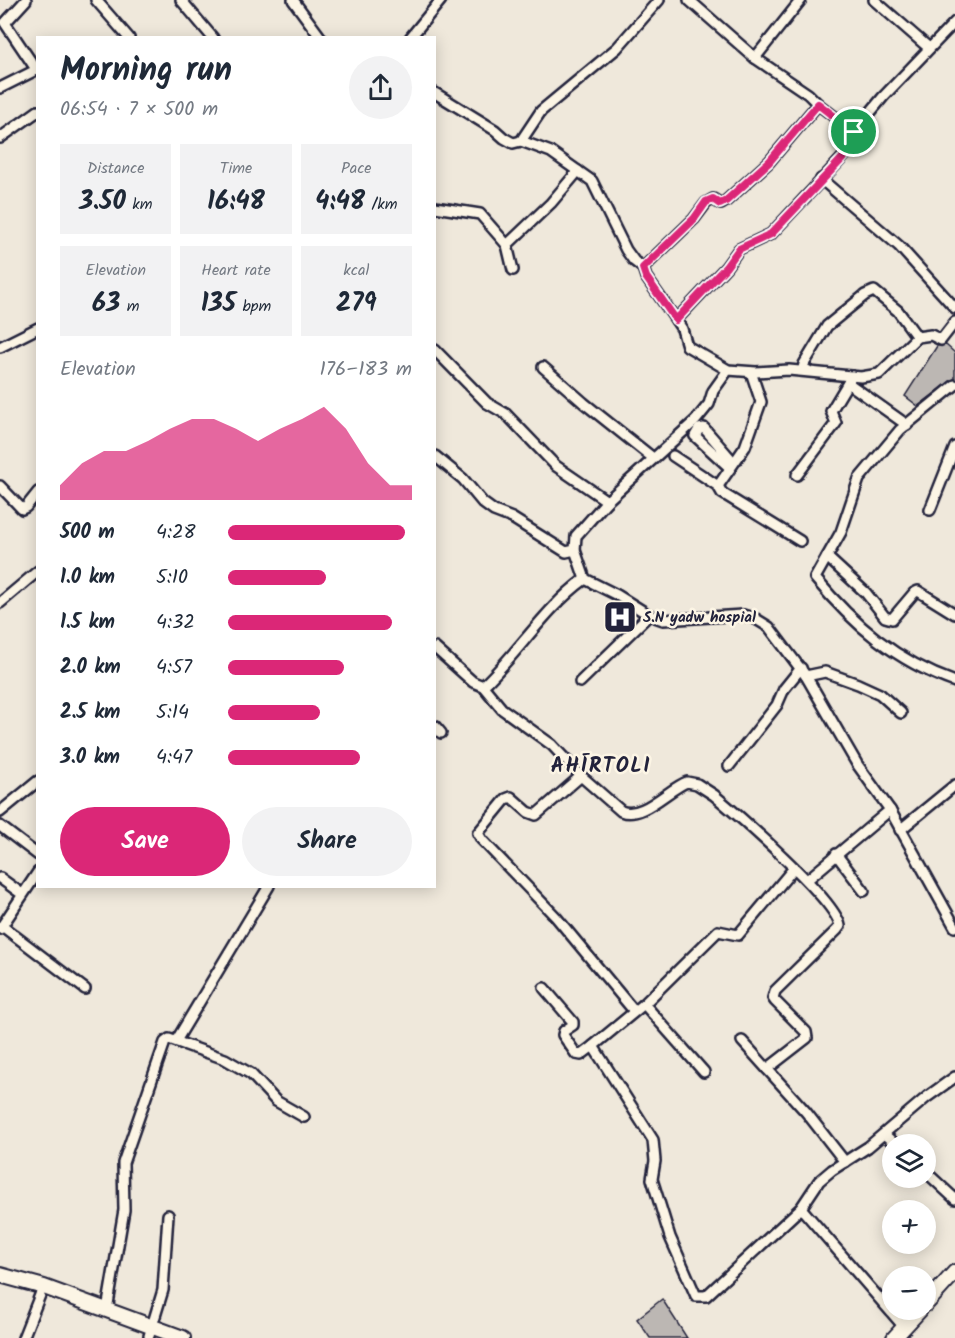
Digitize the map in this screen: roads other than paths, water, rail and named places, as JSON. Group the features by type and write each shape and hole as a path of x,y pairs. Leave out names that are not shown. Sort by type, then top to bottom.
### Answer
{"main road":[{"path":"936,1293 955,1272"},
{"path":"0,1275 44,1287 107,1310 152,1333"},
{"path":"0,1283 152,1333 183,1338"},
{"path":"894,1338 911,1320"}],"street":[{"path":"26,0 5,23 36,68"},
{"path":"96,0 127,36"},
{"path":"181,0 211,36"},
{"path":"293,0 320,36"},
{"path":"413,36 441,0"},
{"path":"521,141 541,111 617,48 659,0"},
{"path":"676,320 726,267 739,249 771,234 860,140 854,132 755,58 689,0"},
{"path":"755,58 801,0"},
{"path":"874,0 929,48"},
{"path":"854,132 955,22"},
{"path":"0,88 36,70"},
{"path":"436,97 495,130 513,143 521,141 551,152 592,181 626,250 643,268 646,277 682,329 687,346 728,370 809,371 850,379 879,374 918,337 930,335 941,340 955,322"},
{"path":"643,268 694,219 706,202 713,199 720,204 726,201 769,162 818,104"},
{"path":"0,138 36,112"},
{"path":"507,245 562,192 578,171"},
{"path":"821,179 899,246 955,308"},
{"path":"436,207 480,214 507,245 513,270"},
{"path":"809,371 803,368 804,364 827,326 874,291 898,311 918,337"},
{"path":"1,346 36,329"},
{"path":"436,351 487,403 506,414 556,466 607,501"},
{"path":"543,367 653,458"},
{"path":"728,370 713,391 709,404 696,420 607,501 576,536 575,550 585,579 649,615 663,620 743,615 756,619 769,627 804,672 857,764 890,810 955,927"},
{"path":"718,486 745,447 761,402 751,372"},
{"path":"850,379 907,425"},
{"path":"797,475 836,423 831,411 850,379"},
{"path":"955,385 888,442 859,479 848,514 815,578 857,624 887,648 955,682"},
{"path":"930,510 955,447"},
{"path":"673,456 718,486 722,493 800,541"},
{"path":"436,457 456,472 483,503 494,511 512,518 566,552 575,550"},
{"path":"0,486 22,509 36,494"},
{"path":"827,557 866,593 885,617 892,619 918,591 955,614"},
{"path":"0,603 36,573"},
{"path":"483,686 550,612 585,579"},
{"path":"580,682 649,615"},
{"path":"436,649 473,682 483,686 502,709 552,745 581,776 628,814 639,812 682,783 697,784 723,803 807,880 836,916 840,926 775,991 773,998 775,1001 806,1032 807,1038 767,1069"},
{"path":"729,766 777,705 784,689 804,672 825,672 858,684 888,699 901,712"},
{"path":"581,776 536,815 528,812 511,797 506,799 480,828 479,837 556,917 634,1011"},
{"path":"0,812 36,783"},
{"path":"900,830 955,785"},
{"path":"807,880 890,810"},
{"path":"0,826 36,853"},
{"path":"836,854 864,891"},
{"path":"544,988 573,1022 572,1027 564,1031 562,1035 576,1054 581,1055 644,1004 718,931 734,936 741,933 794,868"},
{"path":"36,875 1,927 85,988"},
{"path":"0,878 22,894"},
{"path":"177,1041 268,888"},
{"path":"644,1004 704,1072"},
{"path":"107,1310 124,1210 122,1178 126,1150 161,1049 169,1039 225,1059 251,1074 276,1101 304,1117"},
{"path":"742,1041 806,1112 845,1162"},
{"path":"593,1046 653,1140 655,1161 652,1179 670,1237 696,1296 706,1296 801,1208 819,1181 882,1137"},
{"path":"886,1134 927,1097 955,1077"},
{"path":"936,1181 955,1199"},
{"path":"801,1208 904,1327"},
{"path":"152,1333 163,1290 168,1215"},
{"path":"23,1338 40,1295"}],"place":[{"name":"S.N yadw hospial","path":"620,617"}],"district":[{"name":"AHĪRTOLI","path":"601,765"}]}
